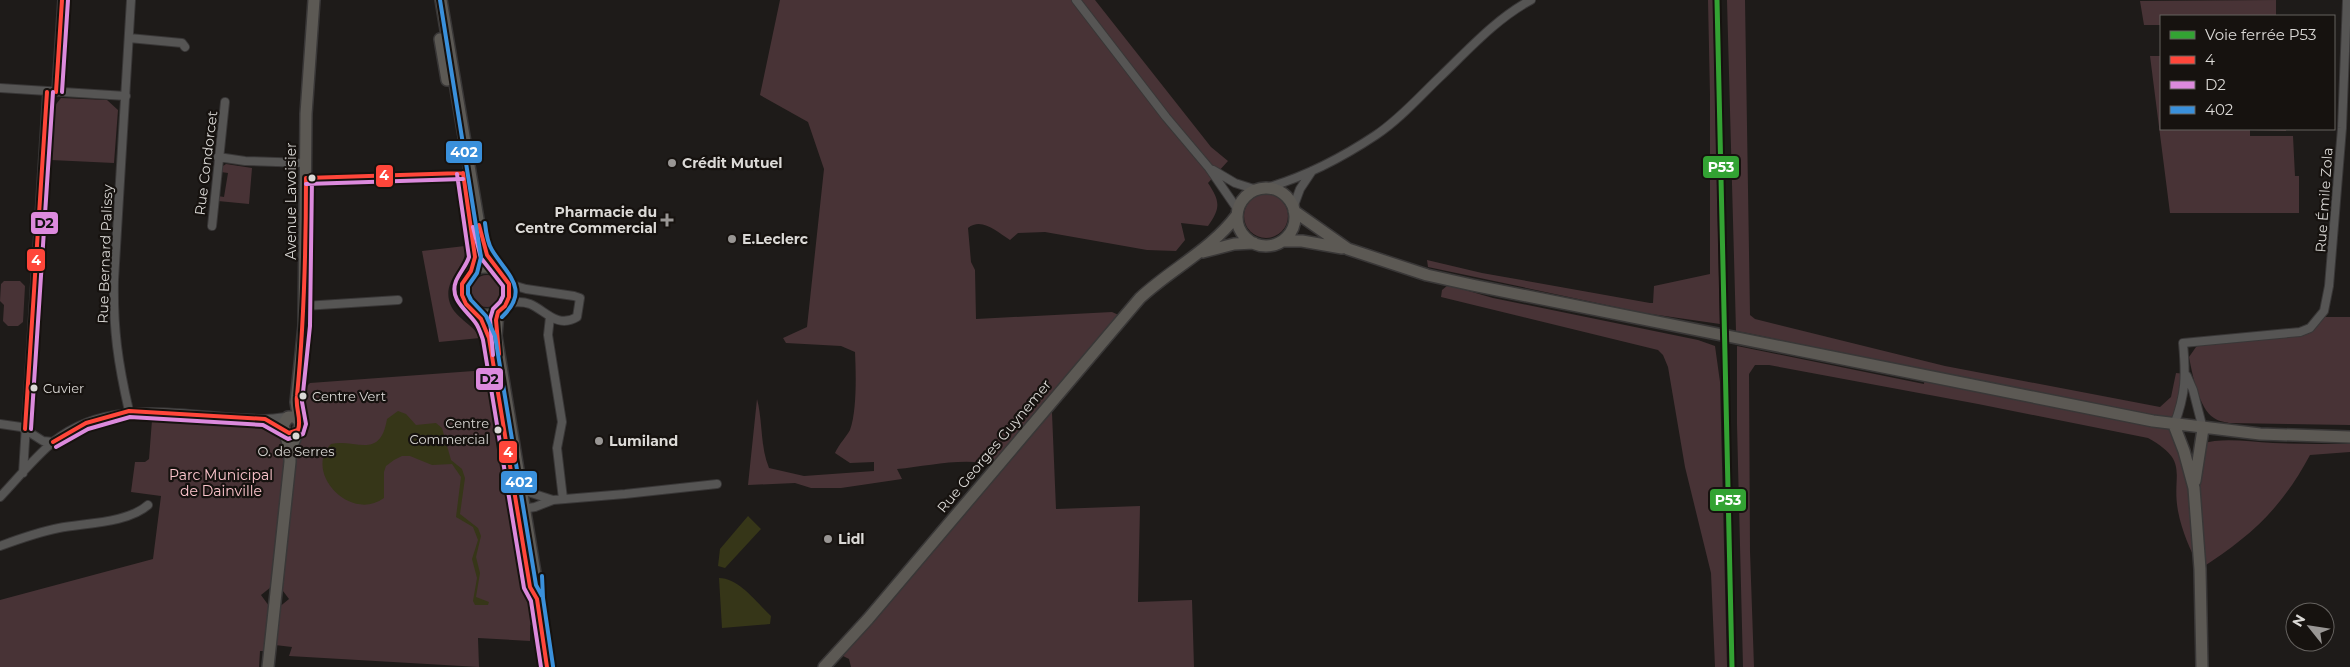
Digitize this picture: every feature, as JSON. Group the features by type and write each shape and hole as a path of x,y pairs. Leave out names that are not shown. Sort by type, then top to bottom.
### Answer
{"street":[{"path":"56,92 62,0"},
{"name":"Rue Bernard Palissy","path":"129,411 118,363 113,320 131,0"},
{"name":"Avenue Lavoisier","path":"268,667 290,451 290,424 296,402 304,326 308,76 314,0"},
{"path":"434,0 472,232 475,257 472,271"},
{"path":"441,0 480,231 487,255 509,284 510,291 507,303 498,312 488,315 478,314"},
{"path":"1076,0 1166,117 1209,168 1238,213 1241,232 1254,243 1268,246 1282,241 1302,241 1348,249 1436,277 2174,425 2260,434 2350,437"},
{"path":"1238,213 1245,197 1314,170 1376,135 1413,103 1487,32 1510,13 1532,0"},
{"name":"Rue Émile Zola","path":"2186,374 2183,343 2300,332 2310,328 2324,311 2332,258 2343,106 2347,0"},
{"path":"129,38 174,41 182,43 185,47"},
{"path":"0,88 126,96"},
{"path":"23,473 47,92"},
{"name":"Rue Condorcet","path":"212,226 225,102"},
{"path":"218,157 245,161 306,163"},
{"path":"1209,168 1235,183 1280,192 1294,209 1348,249"},
{"path":"1282,241 1293,227 1294,209 1300,189 1314,170"},
{"name":"Rue Georges Guynemer","path":"824,667 877,608 1140,298 1154,285 1215,240 1238,213"},
{"name":"Rue Georges Guynemer","path":"1196,254 1234,244 1254,243"},
{"path":"499,270 485,266 472,271 464,279 462,295 466,304 478,314 489,338 530,587 536,599"},
{"path":"507,303 517,301 529,303 550,317 568,321 577,317 580,298 526,289 509,284"},
{"path":"304,306 398,300"},
{"path":"498,312 496,336 537,585 536,599 547,667"},
{"path":"550,317 548,335 562,422 557,448 563,499"},
{"path":"2186,374 2182,403 2174,425 2184,450 2194,488 2200,569 2202,667"},
{"path":"2186,374 2193,390 2203,429 2194,488"},
{"path":"0,497 53,442 86,422 129,411 265,420 290,424"},
{"path":"0,424 25,429 43,441 53,442"},
{"path":"512,477 517,484 522,509 525,510"},
{"path":"525,510 553,500 717,484"},
{"path":"521,486 525,491 553,500"},
{"path":"0,546 58,528 125,516 142,510 148,505"}],"green space":[{"path":"780,0 1095,0 1211,147 1228,161 1208,183 1217,200 1217,209 1212,220 1208,226 1181,223 1185,240 1176,251 1147,250 1045,232 1018,233 1010,240 984,225 973,225 968,228 971,262 975,270 976,319 1112,312 1123,317 1048,406 1052,413 1056,509 1140,506 1138,602 1192,600 1194,667 851,667 849,659 837,653 997,466 985,463 961,462 897,469 902,479 841,488 811,488 795,483 748,485 757,399 764,451 769,468 804,476 874,471 874,462 850,463 835,453 850,430 854,413 856,392 855,352 841,346 786,343 783,338 807,327 824,169 808,122 760,95"},
{"path":"1708,0 1713,0 1720,324 1644,313 1428,267 1427,260 1482,273 1650,303 1653,303 1654,286 1710,274"},
{"path":"1727,0 1745,0 1750,315 1755,319 1945,366 2160,407 2171,397 2176,373 2186,374 2174,425 2194,487 2200,444 2227,440 2350,444 2350,452 2310,455 2288,491 2263,520 2235,545 2200,569 2187,540 2178,511 2175,462 2170,454 2161,446 2148,438 1769,365 1755,365 1749,374 1750,551 1754,667 1743,667 1737,346 1924,384 1925,370 1885,364 1736,331"},
{"path":"2276,0 2276,15 2160,15 2160,25 2144,25 2140,1"},
{"path":"2150,56 2160,56 2160,130 2250,130 2250,136 2293,136 2295,176 2299,176 2299,213 2170,213"},
{"path":"61,98 107,100 118,110 114,163 51,160 53,108"},
{"path":"2250,130 2286,130 2286,131"},
{"path":"226,164 252,168 249,204 218,201 218,196 224,197 228,173 221,172"},
{"path":"1262,194 1270,194 1282,200 1288,216 1282,232 1270,238 1262,238 1250,232 1244,220 1244,212 1250,200"},
{"path":"465,246 463,259 450,285 448,292 449,300 459,316 473,328 480,338 439,342 422,251"},
{"path":"487,275 493,276 498,280 502,285 502,297 498,302 493,306 487,307 481,306 476,302 472,297 471,291 472,285 476,280 481,276"},
{"path":"4,281 20,281 25,286 23,322 18,326 8,326 3,321 4,305 0,301 1,284"},
{"path":"1448,285 1493,298 1698,340 1715,346 1720,382 1727,667 1715,667 1711,573 1685,467 1668,367 1663,355 1658,350 1441,297 1442,290"},
{"path":"2324,317 2350,317 2350,425 2229,423 2217,420 2204,407 2197,390 2189,357 2196,347 2204,341 2300,332"},
{"name":"Centre Vert","path":"487,370 487,379 492,381 499,414 497,422 498,434 501,435 534,623 530,625 530,641 478,638 479,667 289,656 292,647 275,645 278,608 289,599 280,587 304,389 310,383"},
{"name":"Parc Municipal de Dainville","path":"155,418 270,425 279,429 285,445 284,462 271,587 261,595 269,606 264,651 260,651 259,667 0,667 0,600 153,559 161,496 131,492 135,462 145,462 149,459 152,420"}],"shaded area":[{"path":"398,411 406,414 416,425 436,423 442,428 451,460 462,469 465,478 460,514 478,528 481,536 476,557 480,573 476,597 489,602 488,605 475,605 473,601 477,578 472,559 478,540 473,527 456,517 461,477 452,464 432,465 410,456 402,456 386,466 384,472 384,498 371,504 357,504 345,499 334,491 326,480 323,468 324,455 331,444 373,444 379,440 384,432 387,419"},
{"path":"748,516 761,529 725,568 718,566 720,549"},
{"path":"719,578 734,582 747,592 771,616 770,624 722,628"}],"rail line":[{"name":"P53","path":"1717,0 1732,667"}],"transit line":[{"name":"4","path":"56,92 62,0"},
{"name":"D2","path":"62,92 68,0"},
{"name":"402","path":"440,0 481,257 477,273 468,286 468,294 486,316 495,336 536,585 542,596"},
{"name":"4","path":"25,429 47,92"},
{"name":"D2","path":"31,429 53,92"},
{"name":"4","path":"463,173 475,257 471,271 462,284 462,295 466,304 481,319 489,338 530,587 537,599 547,667"},
{"name":"4","path":"306,178 463,173"},
{"name":"D2","path":"457,174 469,257 456,281 455,293 460,304 476,324 483,340 524,588 531,601 541,667"},
{"name":"4","path":"53,442 86,423 129,411 265,419 289,433 298,430 297,400 304,287 306,178"},
{"name":"D2","path":"56,447 88,429 130,417 263,425 288,439 303,434 306,424 302,402 310,326 312,178"},
{"name":"D2","path":"306,184 463,179"},
{"name":"402","path":"485,223 490,247 514,282 516,290 511,307 502,317"},
{"name":"4","path":"479,225 487,255 509,284 509,297 505,306 498,312 496,320 499,354"},
{"name":"D2","path":"473,227 481,258 503,286 503,296 493,309 490,319 493,355"},
{"name":"402","path":"542,576 543,598 553,666"}],"place":[{"name":"Crédit Mutuel","path":"672,163"},
{"name":"Pharmacie du Centre Commercial","path":"667,220"},
{"name":"E.Leclerc","path":"732,239"},
{"name":"Cuvier","path":"34,388"},
{"name":"Centre Vert","path":"303,396"},
{"name":"Centre Commercial","path":"498,430"},
{"name":"O. de Serres","path":"296,436"},
{"name":"Lumiland","path":"599,441"},
{"name":"Lidl","path":"828,539"}]}
